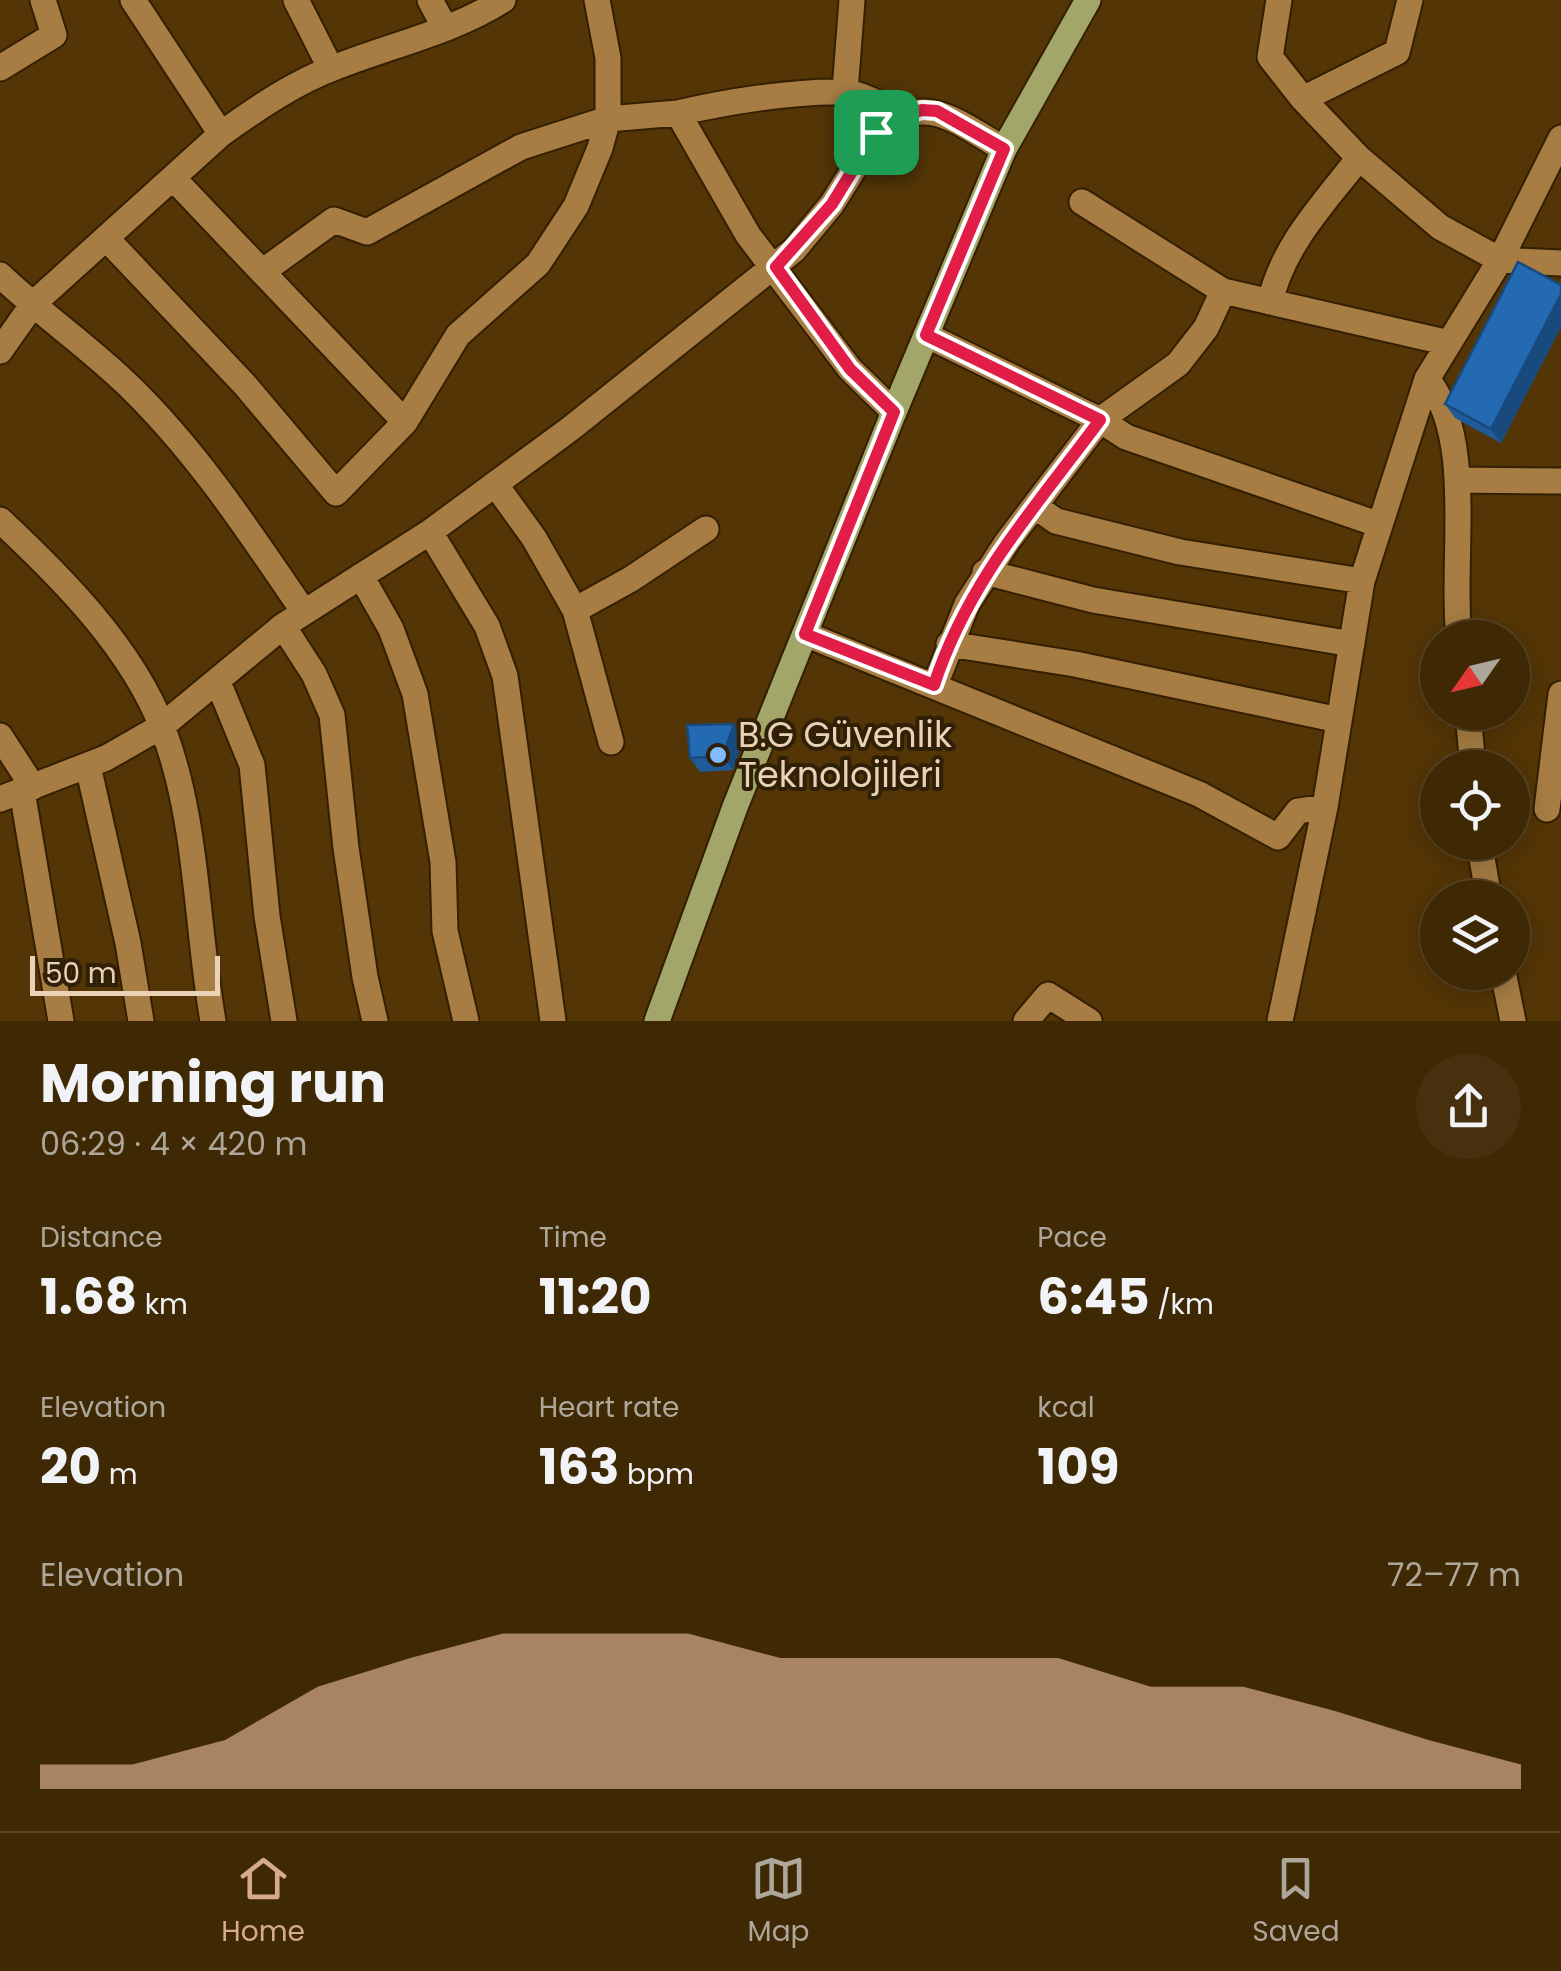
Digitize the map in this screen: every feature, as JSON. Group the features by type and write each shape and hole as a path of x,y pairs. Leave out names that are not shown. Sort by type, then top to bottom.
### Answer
{"main road":[{"path":"654,1020 894,412 1004,149 1088,0"}],"street":[{"path":"0,68 54,36 44,0"},
{"path":"133,0 222,134"},
{"path":"296,0 331,68"},
{"path":"430,0 445,28"},
{"path":"0,351 33,304 222,134 255,110 331,68 445,28 503,0"},
{"path":"106,238 245,386 336,494 405,422 458,334 538,264 590,178 608,119 608,58 598,0"},
{"path":"845,91 852,0"},
{"path":"1279,0 1270,58 1359,158 1440,227 1500,260 1561,263"},
{"path":"1303,99 1397,52 1410,0"},
{"path":"262,272 334,220 367,232 521,147 608,119 845,91 890,110 896,118"},
{"path":"18,792 88,766 162,726 293,619 430,532 570,429 776,267 832,204 876,132 896,118 922,110 937,111 1004,149"},
{"path":"678,112 736,217 850,369 894,412"},
{"path":"1280,1021 1324,807 1362,580 1428,379 1500,260 1561,138"},
{"path":"1270,302 1276,277 1295,241 1359,158"},
{"path":"173,178 405,422"},
{"path":"1082,202 1223,290 1449,343"},
{"path":"0,275 86,346 171,430 240,516 293,619 332,715 349,866 375,1021"},
{"path":"934,685 949,644 986,572 1100,420 1178,364 1206,328 1223,290"},
{"path":"926,335 1100,420 1126,437 1380,525"},
{"path":"1428,379 1440,395 1457,480 1459,620"},
{"path":"1457,480 1561,481"},
{"path":"495,484 534,538 575,610 610,742"},
{"path":"1036,507 1056,520 1180,552 1362,580"},
{"path":"0,520 42,559 122,656 162,726 184,807 213,1021"},
{"path":"575,610 632,579 706,530"},
{"path":"430,532 487,626 505,676 554,1021"},
{"path":"986,572 1093,600 1352,644"},
{"path":"361,576 391,629 415,694 443,862 446,930 466,1021"},
{"path":"805,634 1198,794 1278,837 1298,811 1324,807"},
{"path":"949,644 1076,664 1339,720"},
{"path":"218,682 252,765 267,916 284,1021"},
{"path":"1547,809 1561,694"},
{"path":"0,736 18,792 61,1021"},
{"path":"88,766 128,943 141,1021"},
{"path":"1507,990 1513,1021"},
{"path":"1026,1021 1048,995 1089,1021"}],"building":[{"path":"1518,262 1561,285 1561,294 1491,429 1445,404"},
{"path":"734,724 723,756 690,758 687,725"}],"place":[{"name":"B.G Güvenlik Teknolojileri","path":"718,755"}],"route":[{"path":"937,111 1004,149 926,335 1100,420 986,572 954,630 934,685 805,634 894,412 850,369 776,267 832,204 876,132 907,113 937,111"}]}
